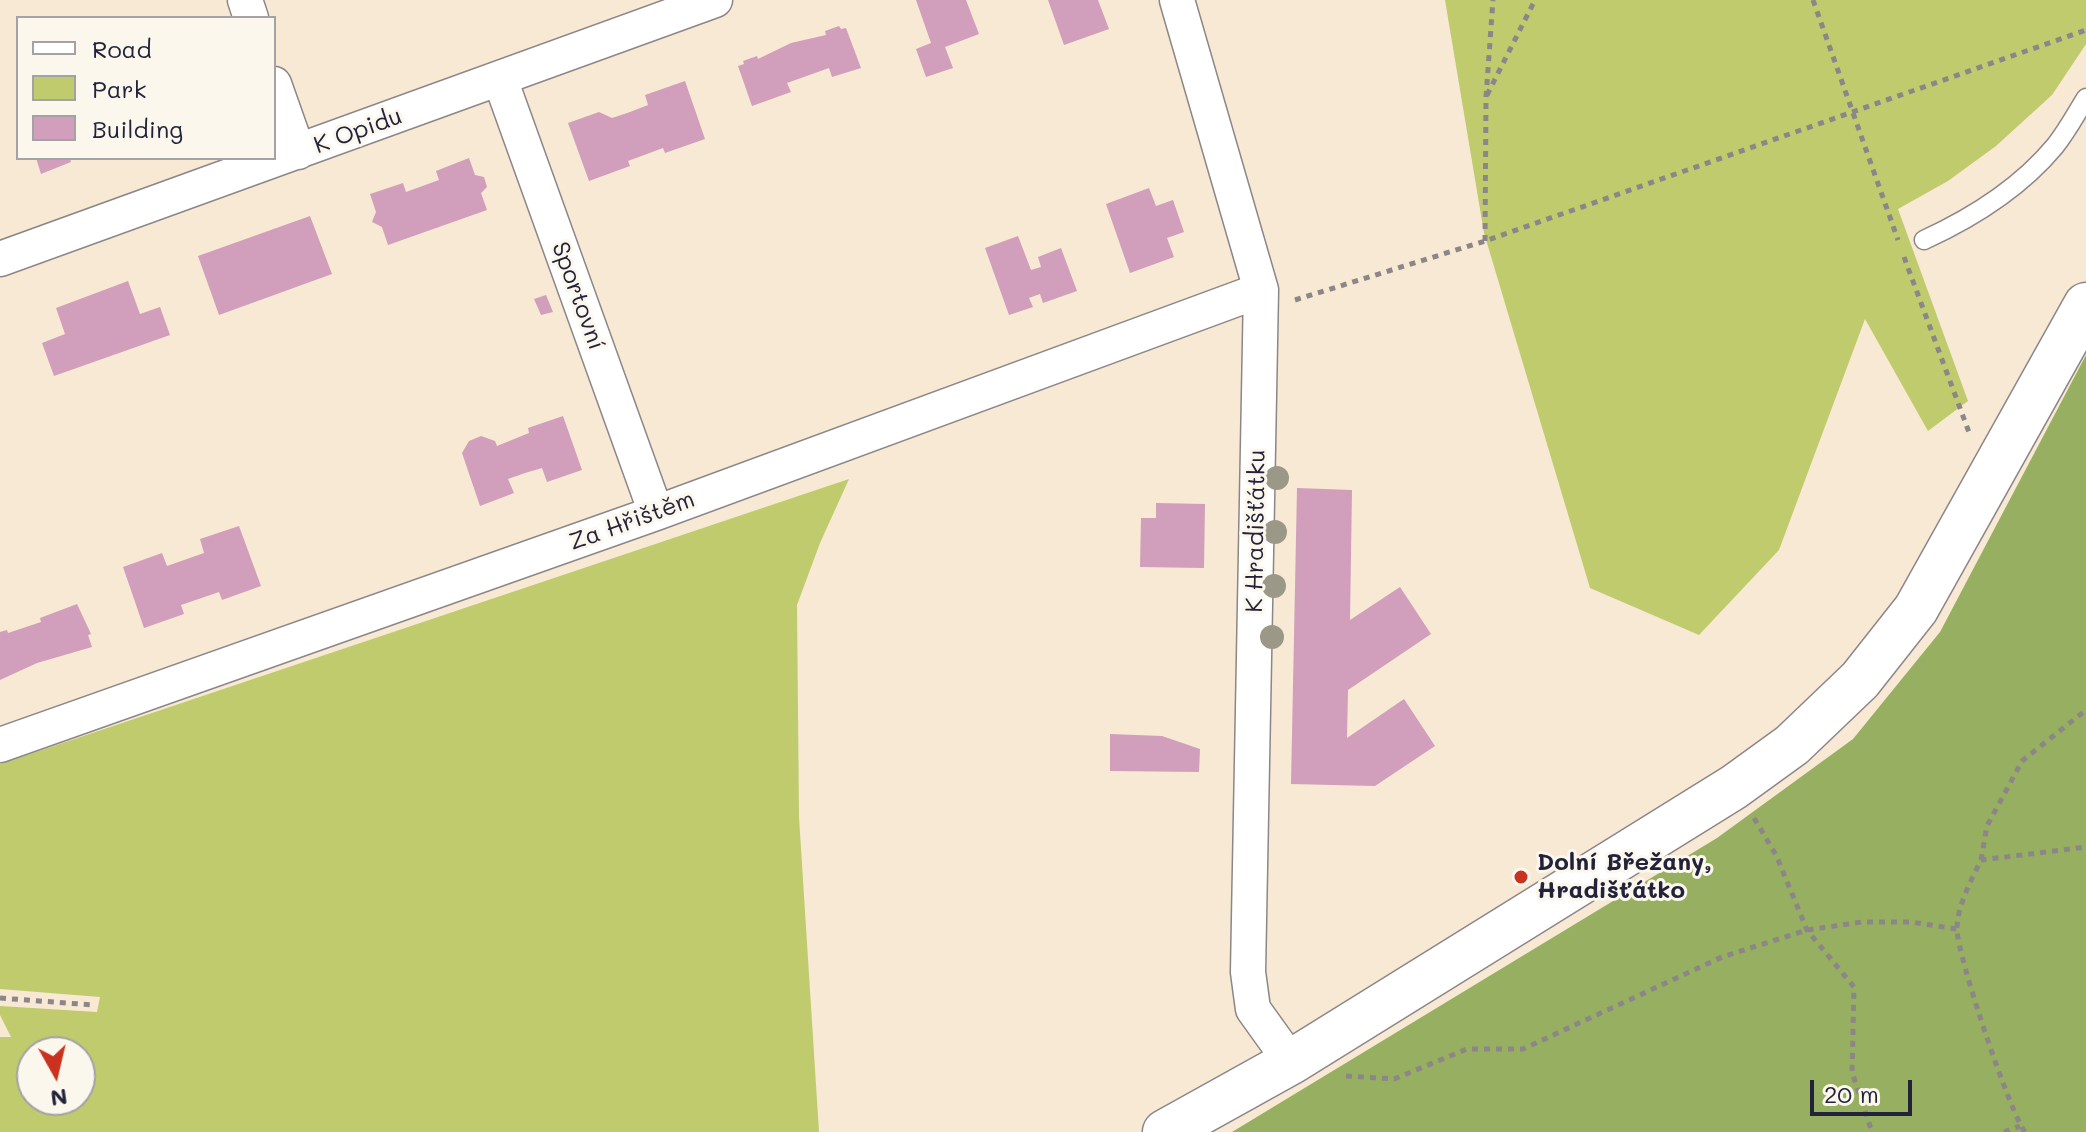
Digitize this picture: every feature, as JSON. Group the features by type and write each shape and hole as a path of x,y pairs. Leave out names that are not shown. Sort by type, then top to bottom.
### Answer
{"street":[{"name":"K Opidu","path":"276,160 714,0"},
{"name":"K Hradišťátku","path":"1177,0 1261,290 1248,972 1253,1009 1291,1062"},
{"name":"Sportovní","path":"500,79 656,513"},
{"path":"276,90 298,152"},
{"name":"K Opidu","path":"0,259 276,160"},
{"name":"Za Hřištěm","path":"0,745 656,513 1261,290"},
{"path":"1165,1132 1291,1062 1734,787 1792,745 1860,680 1916,609 2086,305"}],"lane":[{"path":"1924,240 1980,210 2024,176 2055,146 2086,98"}],"path":[{"path":"1485,241 1486,97 1493,0"},
{"path":"1486,97 1535,0"},
{"path":"1261,290 1291,302 1485,241 2086,30"},
{"path":"2025,1132 2020,1126 1966,971 1957,929 1964,899 1981,860 1987,826 2022,761 2086,710"},
{"path":"1734,787 1776,855 1807,930 1854,987 1852,1072 1872,1132"},
{"path":"1981,860 2086,847"},
{"path":"1332,1076 1394,1079 1467,1049 1523,1049 1722,957 1807,930 1862,922 1911,922 1957,929"},
{"path":"0,998 93,1005"},
{"path":"2004,1132 2020,1126"}],"green space":[{"path":"1445,0 2086,0 2086,44 2052,95 1996,146 1948,181 1898,209 1968,401 1928,431 1865,319 1779,550 1699,635 1590,588 1484,233"},
{"path":"2086,355 2086,1132 1232,1132 1717,838 1853,739 1940,632"},
{"path":"849,479 797,605 799,817 819,1132 0,1132 0,1037 11,1037 0,1015 0,1006 97,1012 100,997 0,989 0,764"}],"building":[{"path":"916,0 966,0 979,34 945,47 953,68 926,77 916,49 931,43"},
{"path":"1048,0 1098,0 1109,29 1064,45"},
{"path":"839,26 846,28 861,68 832,77 829,68 787,83 791,92 752,106 738,66 744,64 743,61 757,56 758,59 791,43 826,35 825,31"},
{"path":"685,81 705,139 665,153 663,148 628,161 630,166 589,181 568,123 599,112 612,118 630,112 648,105 645,95"},
{"path":"469,158 475,175 484,177 487,187 481,193 487,210 388,245 382,227 372,222 376,212 370,194 403,183 406,192 439,180 436,171"},
{"path":"37,160 70,160 71,162 41,174"},
{"path":"1149,188 1156,206 1173,200 1184,232 1167,238 1174,257 1130,273 1106,204"},
{"path":"310,216 332,274 219,315 198,256"},
{"path":"1018,236 1031,270 1041,267 1038,257 1061,248 1077,291 1043,303 1040,294 1029,298 1033,307 1009,315 985,248"},
{"path":"128,281 140,314 160,307 170,335 54,376 42,343 65,334 56,308"},
{"path":"546,295 553,312 541,315 534,299"},
{"path":"563,416 582,470 547,482 542,468 508,479 514,493 480,506 462,453 469,441 481,436 495,441 497,446 529,433 528,428"},
{"path":"1297,488 1352,490 1350,620 1400,587 1431,634 1348,690 1347,738 1404,699 1435,746 1375,786 1291,784"},
{"path":"1156,503 1205,504 1204,568 1140,567 1141,518 1156,518"},
{"path":"239,526 261,586 222,600 219,592 181,605 184,614 144,628 123,567 162,553 167,566 204,553 200,539"},
{"path":"77,604 91,634 88,635 92,647 37,663 0,680 0,632 7,630 8,633 41,622 40,618"},
{"path":"1110,734 1162,736 1200,749 1199,772 1110,771"}],"place":[{"name":"Dolní Břežany, Hradišťátko","path":"1521,877"}]}
